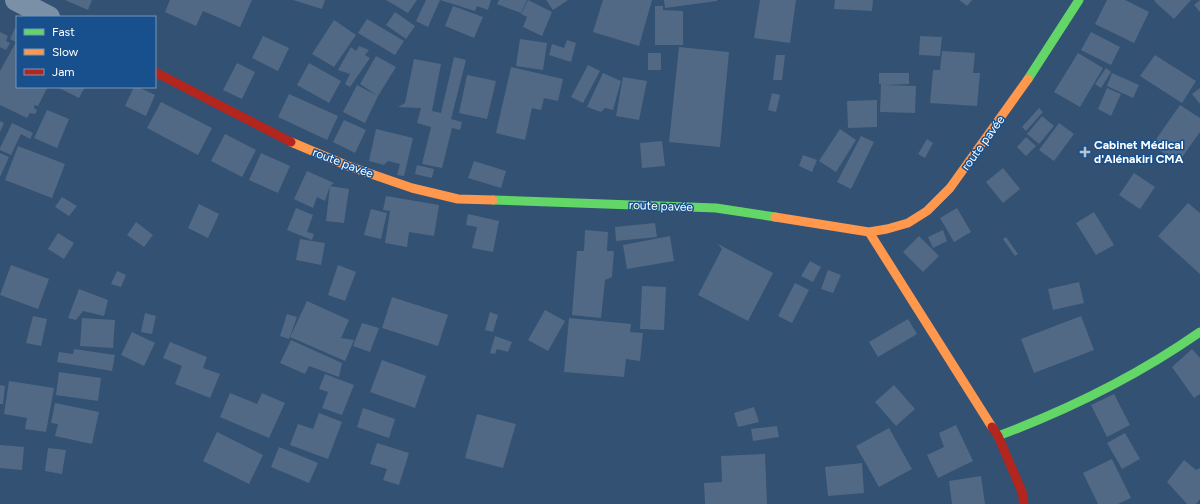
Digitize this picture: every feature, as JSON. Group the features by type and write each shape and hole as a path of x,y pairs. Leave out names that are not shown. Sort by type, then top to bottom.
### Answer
{"street":[{"path":"16,0 47,16"},
{"name":"route pavée","path":"156,73 298,146 348,166 412,188 458,199 716,208 869,232 908,223 927,211 950,188 1020,91 1080,0"},
{"path":"869,232 998,436 1022,492 1024,504"},
{"path":"998,436 1034,423 1111,386 1178,348 1200,332"}],"building":[{"path":"65,0 92,0 88,10"},
{"path":"170,0 252,0 240,27 203,11 196,26 165,12"},
{"path":"293,0 325,0 322,9"},
{"path":"386,0 417,0 408,13"},
{"path":"426,0 440,0 428,27 416,21"},
{"path":"440,0 491,0 488,10 477,6 475,11"},
{"path":"499,0 527,0 521,13 497,4"},
{"path":"528,0 552,12 542,36 523,27 527,17 521,14"},
{"path":"546,0 568,0 553,10"},
{"path":"603,0 652,0 639,46 593,32"},
{"path":"664,0 717,0 717,1 665,8"},
{"path":"760,0 796,0 790,43 754,38"},
{"path":"835,0 873,0 872,11 834,9"},
{"path":"959,0 972,0 967,6"},
{"path":"1107,0 1125,0 1149,12 1134,43 1095,24"},
{"path":"1191,0 1174,19 1154,1"},
{"path":"1200,0 1200,12 1194,5"},
{"path":"453,6 483,17 474,38 445,26"},
{"path":"655,6 663,6 663,10 683,11 683,45 655,45"},
{"path":"395,12 415,26 406,39 386,25"},
{"path":"367,19 404,41 395,55 358,33"},
{"path":"334,20 356,35 334,67 312,54"},
{"path":"15,28 16,28 16,42 10,39"},
{"path":"0,32 8,36 6,41 10,43 6,50 0,47"},
{"path":"1091,32 1120,47 1111,65 1081,50"},
{"path":"263,36 289,48 278,71 252,58"},
{"path":"920,36 942,37 940,56 919,55"},
{"path":"520,39 547,43 543,70 516,66"},
{"path":"567,40 576,43 571,62 549,55 552,44 564,48"},
{"path":"16,42 16,88 47,88 38,106 34,105 34,108 37,110 35,114 30,113 27,118 0,105 0,71"},
{"path":"359,46 369,50 365,55 370,58 350,87 345,84 350,74 338,70 351,47 356,51"},
{"path":"679,47 729,52 720,147 669,142"},
{"path":"942,51 975,53 973,73 980,73 977,106 930,103 933,70 940,70"},
{"path":"648,53 661,53 661,70 648,70"},
{"path":"1078,53 1103,68 1080,107 1054,92"},
{"path":"776,55 785,55 782,80 773,80"},
{"path":"1155,55 1196,81 1182,103 1140,76"},
{"path":"376,56 396,67 378,96 360,84"},
{"path":"454,57 466,60 451,119 462,122 460,130 452,128 442,168 422,164 431,127 417,123 421,108 398,107 405,103 414,59 441,64 432,111 441,113"},
{"path":"237,63 255,72 242,99 223,90"},
{"path":"309,63 341,81 329,103 297,85"},
{"path":"588,65 600,71 583,103 571,97"},
{"path":"511,67 563,79 558,101 544,98 541,110 532,108 525,140 496,133"},
{"path":"1106,68 1111,72 1101,88 1095,84"},
{"path":"603,73 621,81 613,110 605,108 601,112 587,107"},
{"path":"879,73 909,73 909,84 884,85 916,86 915,113 880,112 881,84 879,84"},
{"path":"1112,73 1139,85 1133,98 1107,86"},
{"path":"467,75 496,81 487,119 459,113"},
{"path":"623,77 647,81 639,120 616,116"},
{"path":"357,85 378,96 365,123 343,112"},
{"path":"59,88 84,88 79,98"},
{"path":"134,88 140,88 155,95 146,116 125,106"},
{"path":"1107,88 1121,94 1111,116 1098,109"},
{"path":"1200,88 1200,104 1192,94"},
{"path":"772,93 780,95 776,112 768,110"},
{"path":"289,94 338,116 327,140 278,117"},
{"path":"877,100 877,127 848,128 847,101"},
{"path":"161,102 212,128 198,155 147,128"},
{"path":"1180,105 1200,118 1200,132 1178,163 1152,145"},
{"path":"1039,108 1043,112 1026,131 1022,127"},
{"path":"47,110 69,119 57,148 34,138"},
{"path":"1042,116 1054,126 1039,144 1027,134"},
{"path":"344,120 366,130 355,153 333,142"},
{"path":"0,121 4,123 0,132"},
{"path":"12,123 33,133 30,139 21,134 11,155 0,150 0,148"},
{"path":"1059,123 1074,134 1054,161 1039,150"},
{"path":"376,129 413,138 404,176 397,175 400,164 388,161 384,165 369,161"},
{"path":"840,129 856,140 836,172 819,161"},
{"path":"225,134 256,150 242,177 211,161"},
{"path":"861,136 874,142 851,189 837,182"},
{"path":"1026,137 1036,146 1026,156 1017,147"},
{"path":"927,139 933,143 925,158 918,154"},
{"path":"662,141 665,166 642,168 640,143"},
{"path":"18,146 65,164 52,198 5,180"},
{"path":"0,153 9,157 0,177"},
{"path":"261,153 290,166 278,193 249,180"},
{"path":"803,155 817,160 812,172 799,166"},
{"path":"474,161 506,171 501,188 468,178"},
{"path":"417,165 434,169 432,178 415,174"},
{"path":"1003,168 1020,189 1003,203 986,182"},
{"path":"307,171 334,183 330,186 325,201 317,197 313,208 294,199"},
{"path":"1134,173 1155,187 1140,209 1119,195"},
{"path":"330,186 349,189 344,223 326,221"},
{"path":"386,196 439,205 434,236 409,232 407,247 385,243 390,211 383,210"},
{"path":"62,197 77,206 69,216 55,207"},
{"path":"1188,203 1200,213 1200,274 1158,236"},
{"path":"199,204 219,214 208,238 188,228"},
{"path":"296,208 313,215 307,232 314,234 312,240 287,230"},
{"path":"957,208 971,232 954,242 940,218"},
{"path":"371,209 387,213 381,239 364,235"},
{"path":"1094,212 1114,245 1096,255 1076,223"},
{"path":"468,214 499,221 493,252 472,248 477,227 466,225"},
{"path":"136,222 153,235 144,247 127,235"},
{"path":"655,223 657,237 616,241 615,227"},
{"path":"585,230 608,232 607,251 614,251 612,277 605,280 601,318 572,315 577,251 584,251"},
{"path":"943,230 947,241 933,248 928,237"},
{"path":"58,233 74,243 64,259 48,249"},
{"path":"670,236 674,261 627,269 623,245"},
{"path":"919,236 939,256 923,272 903,252"},
{"path":"1006,237 1018,254 1015,256 1003,239"},
{"path":"300,239 325,243 321,265 296,260"},
{"path":"718,244 773,273 748,321 698,295 722,249"},
{"path":"810,261 821,267 813,282 801,276"},
{"path":"11,265 49,279 38,309 0,295"},
{"path":"338,265 356,272 345,301 328,295"},
{"path":"828,270 841,275 833,293 821,289"},
{"path":"117,271 126,275 121,287 111,284"},
{"path":"1079,282 1084,303 1053,310 1048,289"},
{"path":"795,283 809,290 792,323 778,316"},
{"path":"642,286 666,287 664,330 640,329"},
{"path":"79,289 108,300 104,316 83,311 76,320 68,318"},
{"path":"392,297 448,315 438,346 382,328"},
{"path":"307,301 349,320 341,338 354,340 345,361 290,337"},
{"path":"545,310 565,321 548,351 528,340"},
{"path":"490,312 498,315 493,332 485,330"},
{"path":"145,313 156,316 152,334 141,332"},
{"path":"287,314 297,317 289,339 280,336"},
{"path":"33,316 47,319 41,346 26,343"},
{"path":"1081,316 1094,350 1034,373 1021,339"},
{"path":"82,318 115,320 113,348 80,346"},
{"path":"569,318 631,324 630,332 643,333 640,361 626,359 624,377 564,372"},
{"path":"908,319 917,334 878,357 869,342"},
{"path":"362,323 379,328 370,352 353,346"},
{"path":"132,332 155,343 144,366 121,355"},
{"path":"495,336 512,342 508,352 497,349 495,354 490,353"},
{"path":"291,340 342,363 339,377 309,366 305,374 280,363"},
{"path":"170,342 207,357 203,368 220,374 210,398 175,384 182,366 163,358"},
{"path":"74,349 115,355 112,371 57,362 59,352 73,354"},
{"path":"1192,349 1200,358 1200,394 1194,398 1172,367"},
{"path":"382,360 426,376 415,408 370,392"},
{"path":"59,372 101,378 98,401 56,395"},
{"path":"325,374 354,385 342,415 322,408 328,392 319,389"},
{"path":"9,381 54,388 46,432 25,429 27,418 4,414"},
{"path":"0,385 5,386 3,404 0,404"},
{"path":"894,385 915,409 896,426 875,402"},
{"path":"230,393 257,404 262,393 285,403 269,438 220,417"},
{"path":"1114,394 1130,425 1107,437 1091,405"},
{"path":"55,403 99,412 92,444 55,436 58,424 51,423"},
{"path":"754,407 759,422 738,427 734,413"},
{"path":"363,408 395,419 389,438 357,427"},
{"path":"319,413 342,422 328,459 290,445 298,424 313,429"},
{"path":"477,414 516,424 503,468 465,458"},
{"path":"956,425 973,461 938,478 927,455 944,447 939,433"},
{"path":"777,426 779,437 753,441 751,429"},
{"path":"889,428 912,469 879,487 856,446"},
{"path":"217,432 263,455 249,484 203,461"},
{"path":"1125,433 1140,459 1122,469 1107,443"},
{"path":"377,443 409,453 399,485 383,480 387,469 370,464"},
{"path":"0,445 24,447 22,470 0,468"},
{"path":"279,447 318,463 309,483 271,467"},
{"path":"48,448 66,450 62,474 45,471"},
{"path":"765,454 767,504 705,504 704,483 722,482 721,456"},
{"path":"1112,459 1131,498 1118,504 1098,504 1083,473"},
{"path":"1184,460 1196,470 1200,468 1200,499 1196,504 1187,504 1167,482"},
{"path":"862,463 864,493 828,496 825,467"},
{"path":"981,476 985,504 952,504 949,481"}],"traffic: fast":[{"path":"1028,79 1079,0"},
{"path":"493,200 716,208 775,217"},
{"path":"998,436 1077,403 1152,363 1200,332"}],"traffic: slow":[{"path":"775,217 869,232 908,223 927,211 950,188 1028,79"},
{"path":"291,142 348,166 412,188 458,199 493,200"},
{"path":"869,232 992,427"}],"traffic: jam":[{"path":"156,73 291,142"},
{"path":"992,427 998,436 1022,492 1024,504"}],"place":[{"name":"Cabinet Médical d'Alénakiri CMA","path":"1085,152"}]}
